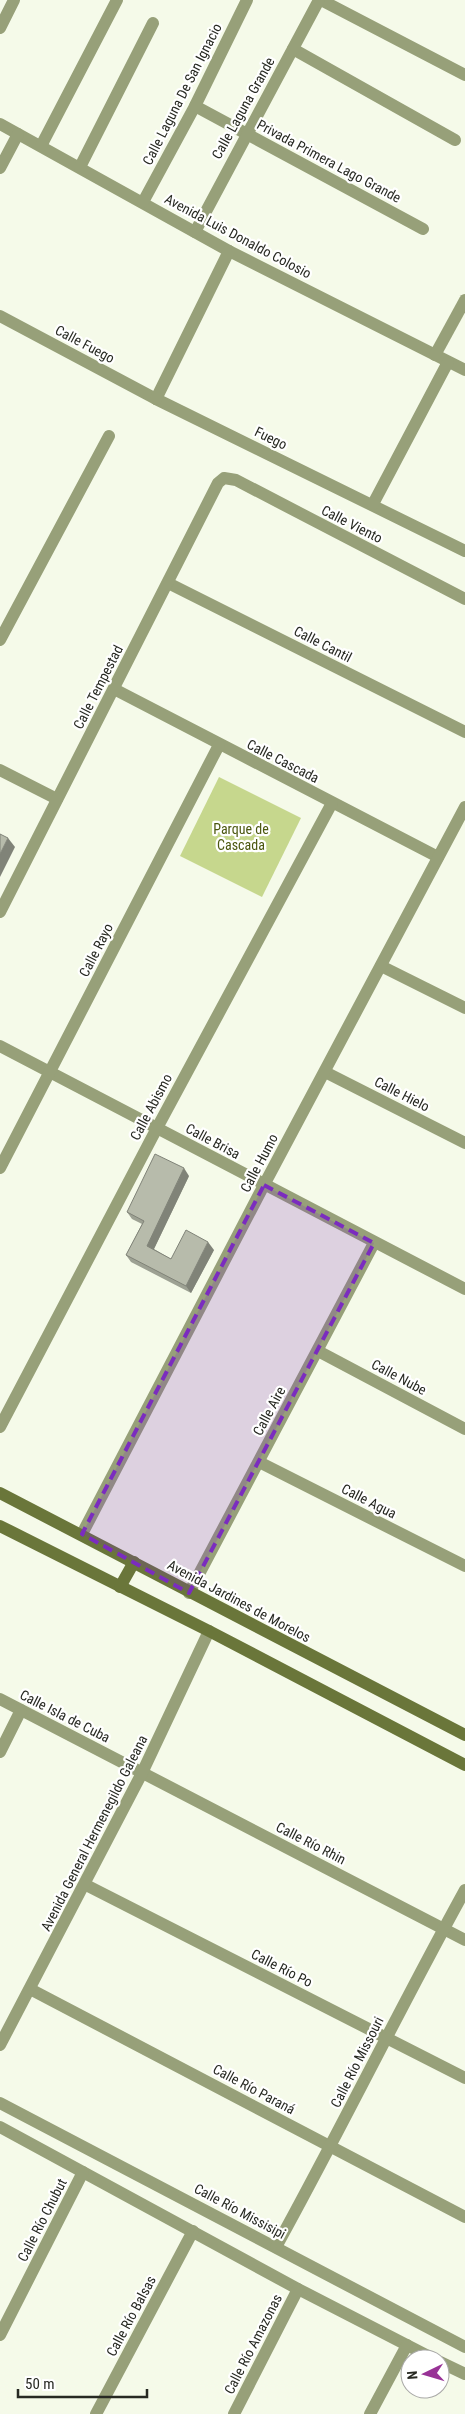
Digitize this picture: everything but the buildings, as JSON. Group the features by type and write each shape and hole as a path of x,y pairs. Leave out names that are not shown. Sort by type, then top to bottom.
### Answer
{"main road":[{"name":"Avenida Jardines de Morelos","path":"0,1493 465,1735"},
{"path":"0,1526 465,1765"},
{"path":"120,1587 134,1562"}],"street":[{"path":"0,28 14,0"},
{"path":"41,146 117,0"},
{"name":"Calle Laguna De San Ignacio","path":"143,202 195,106 247,0"},
{"path":"320,0 465,75"},
{"name":"Calle Laguna Grande","path":"195,232 246,134 320,0"},
{"path":"80,167 153,23"},
{"path":"293,49 455,140"},
{"name":"Privada Primera Lago Grande","path":"195,106 423,229"},
{"name":"Avenida Luis Donaldo Colosio","path":"0,124 229,251 465,370"},
{"path":"0,168 18,134"},
{"path":"156,399 229,251"},
{"path":"435,355 465,300"},
{"name":"Calle Fuego","path":"0,316 156,399"},
{"path":"373,504 448,362"},
{"name":"Fuego","path":"156,399 373,504 465,551"},
{"path":"0,640 109,436"},
{"name":"Calle Tempestad","path":"0,912 218,483 224,478"},
{"name":"Calle Viento","path":"224,478 236,480 465,599"},
{"name":"Calle Cantil","path":"168,583 465,732"},
{"name":"Calle Cascada","path":"114,690 438,857"},
{"name":"Calle Rayo","path":"0,1168 219,745"},
{"path":"0,770 58,799"},
{"name":"Calle Abismo","path":"0,1427 157,1128 332,803"},
{"name":"Calle Humo","path":"82,1534 264,1185 465,807"},
{"path":"381,966 465,1008"},
{"name":"Calle Brisa","path":"0,1046 465,1289"},
{"name":"Calle Hielo","path":"325,1072 465,1143"},
{"name":"Calle Aire","path":"189,1593 374,1243"},
{"name":"Calle Nube","path":"318,1351 465,1429"},
{"name":"Calle Agua","path":"259,1462 465,1566"},
{"name":"Avenida General Hermenegildo Galeana","path":"0,2045 86,1885 209,1632"},
{"name":"Calle Isla de Cuba","path":"0,1699 142,1773"},
{"path":"0,1752 21,1710"},
{"name":"Calle Río Rhin","path":"142,1773 465,1940"},
{"name":"Calle Río Po","path":"86,1885 465,2078"},
{"name":"Calle Río Missouri","path":"276,2247 331,2147 385,2038 465,1890"},
{"name":"Calle Río Paraná","path":"30,1989 465,2217"},
{"name":"Calle Río Missisipi","path":"0,2103 465,2347"},
{"path":"0,2127 298,2289 415,2349"},
{"name":"Calle Río Chubut","path":"0,2335 84,2172"},
{"path":"140,2202 151,2181"},
{"name":"Calle Río Balsas","path":"96,2414 193,2231"},
{"name":"Calle Río Amazonas","path":"234,2414 298,2289"},
{"path":"370,2414 407,2345"},
{"path":"450,2367 465,2374"}],"highlighted area":[{"path":"264,1185 374,1243 189,1593 82,1534"}],"green space":[{"name":"Parque de Cascada","path":"219,777 301,818 262,897 180,856"}]}
